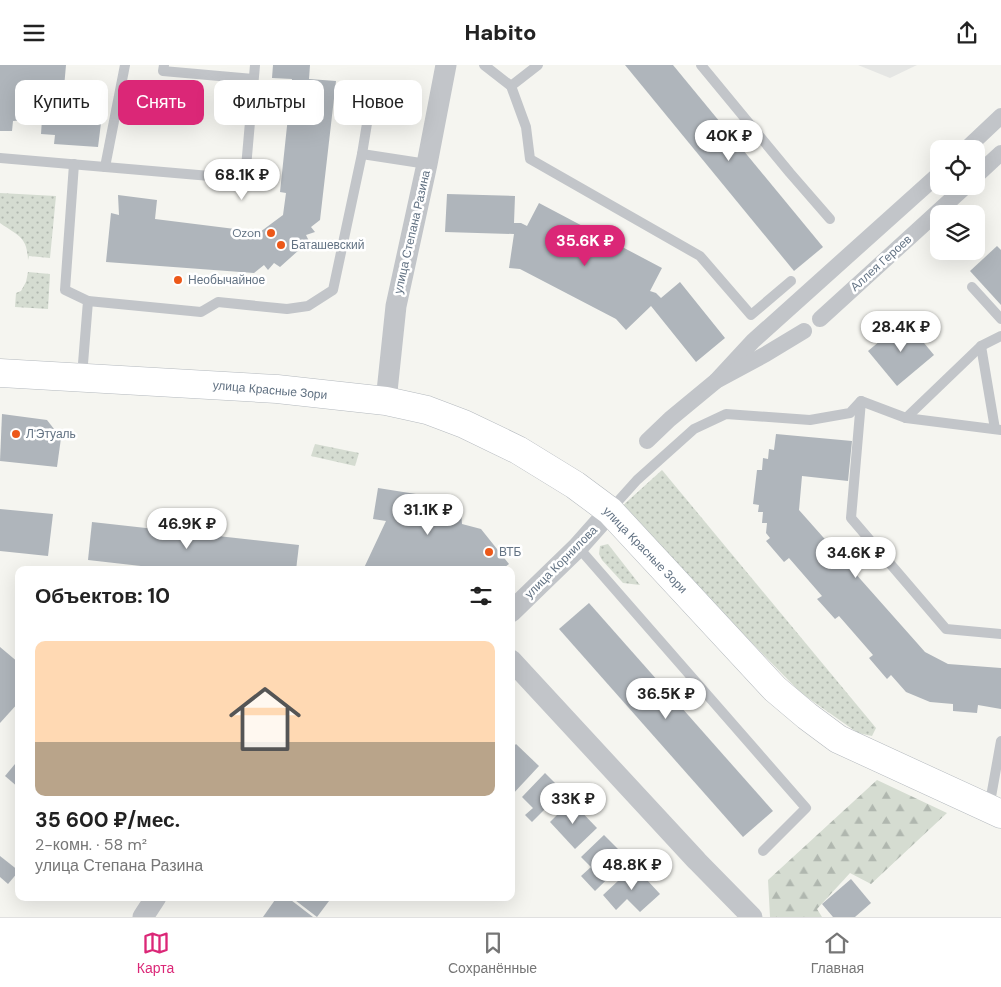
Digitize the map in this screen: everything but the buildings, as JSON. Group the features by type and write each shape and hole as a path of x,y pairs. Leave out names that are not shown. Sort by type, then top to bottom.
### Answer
{"main road":[{"name":"улица Красные Зори","path":"0,373 277,389 386,401 436,414 464,424 518,450 575,485 610,511 775,689 838,739 995,812"}],"street":[{"name":"улица Степана Разина","path":"386,401 396,306 428,164 446,65"},
{"path":"976,140 1001,117"},
{"path":"985,168 1001,153"},
{"path":"647,441 670,419 716,381 753,341 930,182"},
{"name":"Аллея Героев","path":"820,319 956,195"},
{"path":"716,381 804,331"},
{"name":"улица Корнилова","path":"515,607 578,547 610,511"},
{"path":"515,664 696,861 752,917"},
{"path":"143,917 153,901"}],"lane":[{"path":"106,167 125,65"},
{"path":"164,65 164,71 253,79"},
{"path":"0,158 245,179 255,65"},
{"path":"484,65 511,86 526,127 530,159 700,256 751,315 790,281"},
{"path":"511,86 538,65"},
{"path":"702,65 830,219"},
{"path":"74,164 65,290 88,301 201,312 218,301 287,309 308,307 333,290 367,125"},
{"path":"362,154 428,164"},
{"path":"972,287 1001,319"},
{"path":"82,377 88,301"},
{"path":"906,418 981,346 1001,336"},
{"path":"861,401 906,418 998,429 981,346"},
{"path":"610,511 637,480 694,429 726,414 810,420 850,413 861,401"},
{"path":"861,401 851,518 946,629 1001,634"},
{"path":"578,547 806,809 763,851"},
{"path":"995,812 1001,741"}],"shaded area":[{"path":"858,65 917,65 890,78"}],"green space":[{"path":"0,193 56,196 50,258 29,256 28,260 26,246 20,237 0,223"},
{"path":"28,272 50,274 48,309 15,307 16,293 21,291 26,282"},
{"path":"315,444 359,453 355,466 311,456"},
{"path":"662,470 876,728 872,736 858,733 801,693 620,508"},
{"path":"608,544 640,585 623,583 602,560 599,554 600,546"},
{"path":"877,780 947,813 871,884 850,873 817,909 822,917 770,917 768,880"}],"place":[{"name":"Ozon","path":"271,233"},
{"name":"Баташевский","path":"281,245"},
{"name":"Необычайное","path":"178,280"},
{"name":"Л'Этуаль","path":"16,434"},
{"name":"ВТБ","path":"489,552"}]}
